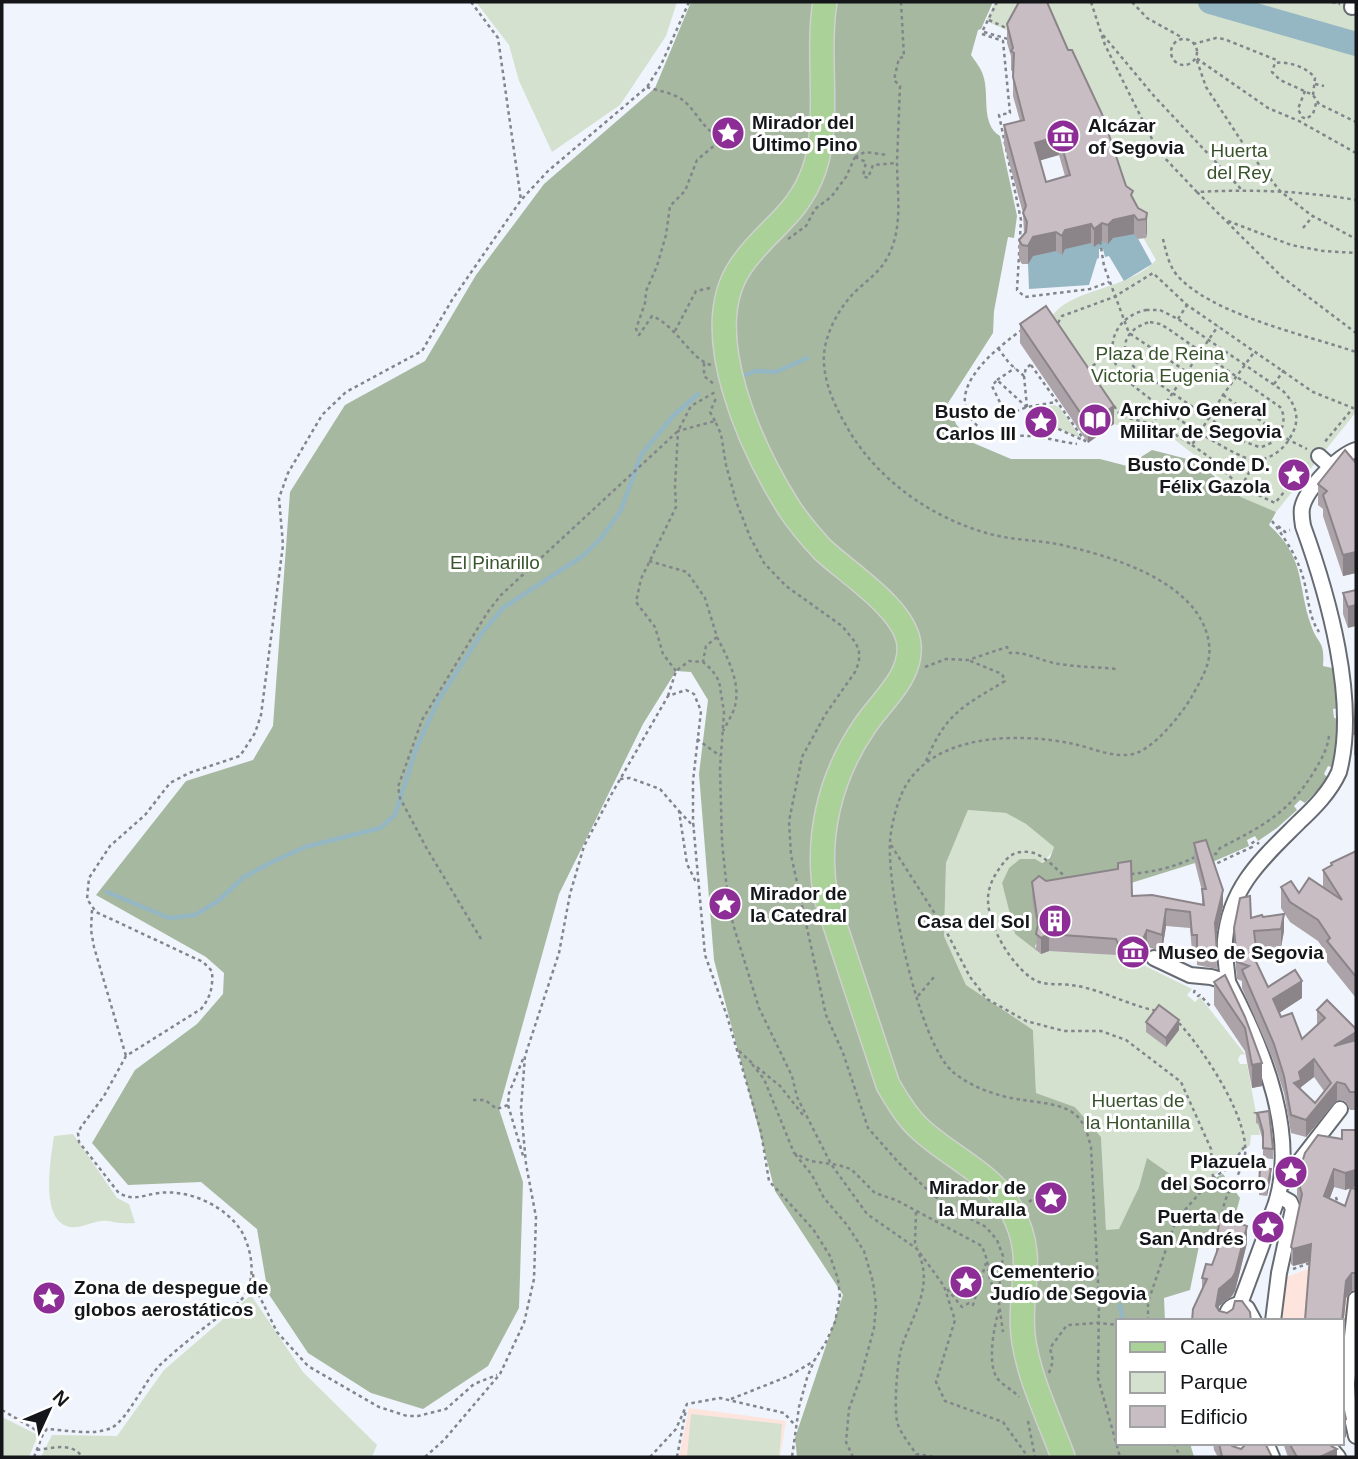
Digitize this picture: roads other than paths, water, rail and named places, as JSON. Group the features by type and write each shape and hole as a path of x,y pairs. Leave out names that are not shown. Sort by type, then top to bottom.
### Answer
{"main road":[{"path":"825,2 821,23 821,132 815,167 794,209 751,254 731,284 725,321 724,379 733,390 769,474 796,519 823,549 890,610 906,633 909,644 907,666 852,745 830,799 822,839 822,877 826,898 888,1085 901,1107 919,1128 992,1185 1008,1203 1017,1220 1026,1249 1023,1311 1024,1337 1030,1369 1063,1457"}],"street":[{"path":"1317,455 1331,467"},
{"path":"1272,1214 1280,1190 1281,1130 1277,1106 1248,1020 1228,982 1225,942 1229,920 1242,885 1255,866 1325,793 1337,776 1346,747 1349,714 1345,661 1333,610 1302,519 1305,500 1331,467 1354,460"},
{"path":"1154,958 1191,975 1228,982"},
{"path":"1280,1190 1340,1109"},
{"path":"1273,1319 1279,1273 1293,1209 1280,1190"},
{"path":"1240,1304 1267,1231"},
{"path":"1356,1299 1347,1384 1356,1436"},
{"path":"1225,1319 1232,1305 1240,1304 1251,1312 1253,1319"}],"water":[{"path":"1135,233 1152,264 1124,281 1109,256 1105,257 1103,249 1099,249 1099,258 1089,285 1029,289 1028,264 1031,256 1059,250 1063,253 1063,249"}],"waterway":[{"path":"1210,2 1356,44"},
{"path":"742,376 756,371 776,372 807,358"},
{"path":"107,892 169,918 195,915 218,901 244,877 272,862 305,847 380,828 395,815 416,749 438,701 481,634 503,608 584,555 602,537 621,510 641,455 673,416 698,394"},
{"path":"1120,1305 1123,1319"}],"place":[{"name":"Mirador del Último Pino","path":"728,133"},
{"name":"Alcázar of Segovia","path":"1063,136"},
{"name":"Archivo General Militar de Segovia","path":"1095,420"},
{"name":"Busto de Carlos III","path":"1041,422"},
{"name":"Busto Conde D. Félix Gazola","path":"1294,475"},
{"name":"Mirador de la Catedral","path":"725,904"},
{"name":"Casa del Sol","path":"1055,921"},
{"name":"Museo de Segovia","path":"1133,952"},
{"name":"Plazuela del Socorro","path":"1291,1172"},
{"name":"Mirador de la Muralla","path":"1051,1198"},
{"name":"Puerta de San Andrés","path":"1268,1227"},
{"name":"Cementerio Judío de Segovia","path":"966,1282"},
{"name":"Zona de despegue de globos aerostáticos","path":"49,1298"}],"park label":[{"name":"Huerta del Rey","path":"1239,161"},
{"name":"Plaza de Reina Victoria Eugenia","path":"1160,364"},
{"name":"El Pinarillo","path":"495,562"},
{"name":"Huertas de la Hontanilla","path":"1138,1111"}]}
